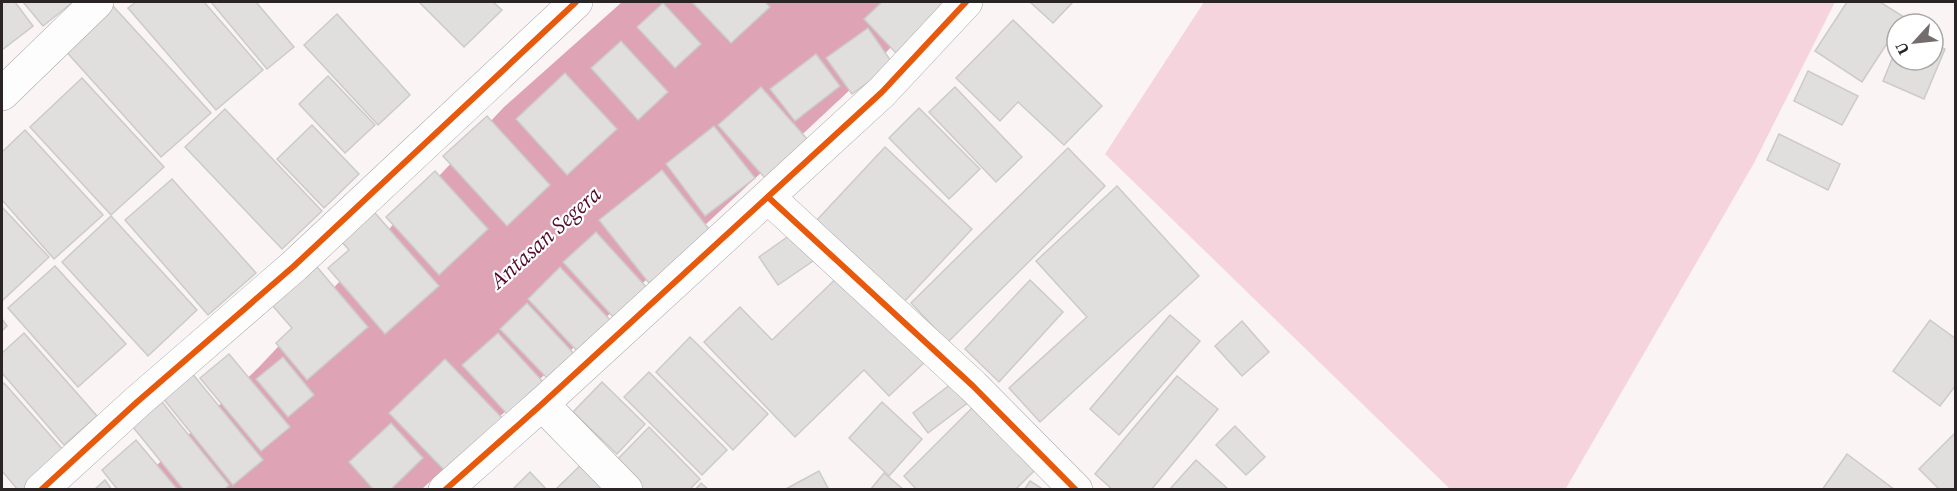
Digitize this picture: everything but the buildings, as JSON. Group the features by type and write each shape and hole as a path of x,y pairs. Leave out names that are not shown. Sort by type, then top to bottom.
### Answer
{"street":[{"path":"2,94 96,2"},
{"path":"41,489 294,266 576,2"},
{"path":"445,489 542,404 882,92 966,2"},
{"path":"768,197 974,386 1076,489"},
{"path":"542,404 626,489"}],"shaded area":[{"path":"1204,2 1835,2 1754,163 1565,490 1450,489 1105,154"}],"water":[{"name":"Antasan Segera","path":"622,2 934,2 853,87 422,489 131,490 259,367 504,107"}],"cycle path":[{"path":"41,490 137,402 294,266 576,2"},
{"path":"445,490 882,92 966,2"},
{"path":"768,197 973,386 1076,490"}]}
